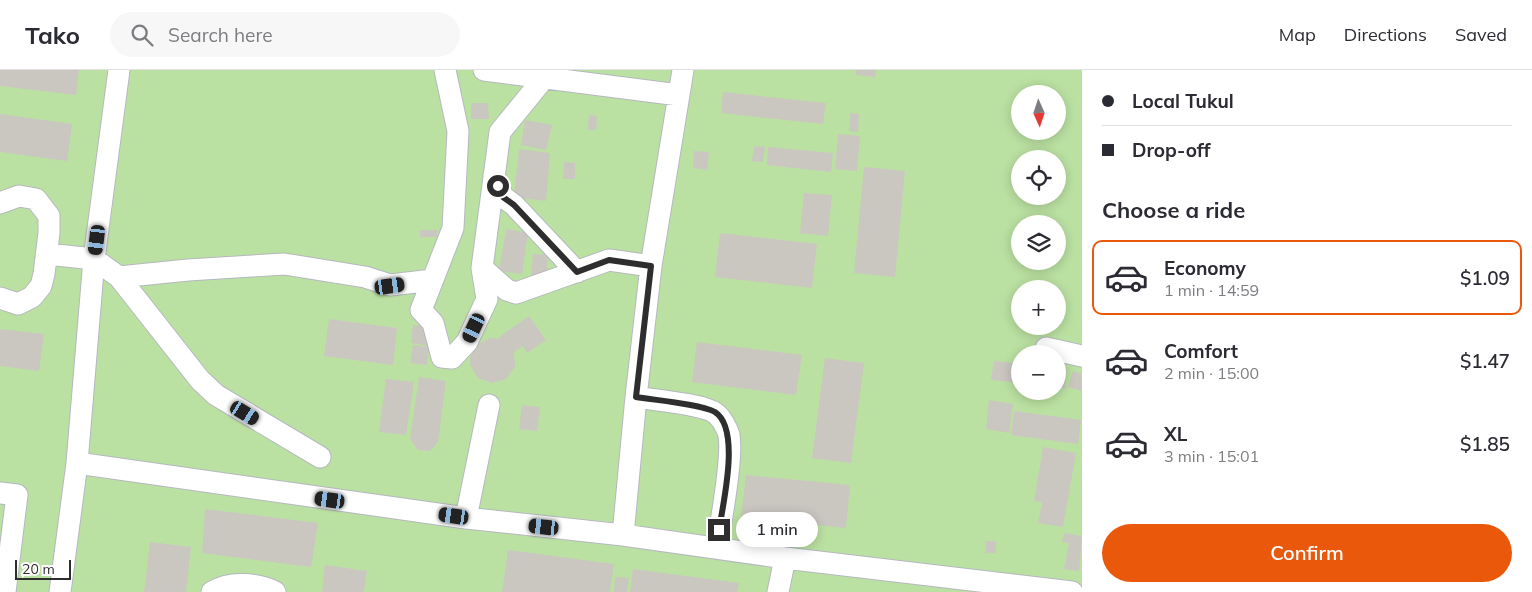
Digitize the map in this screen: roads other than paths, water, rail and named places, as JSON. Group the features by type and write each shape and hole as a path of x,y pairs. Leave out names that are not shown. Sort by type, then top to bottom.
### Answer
{"street":[{"path":"60,592 77,464 94,259 119,70"},
{"path":"445,70 458,131 453,228 421,310 433,323 442,357 452,358 467,342 487,299 482,268 500,132 544,78"},
{"path":"484,70 679,95"},
{"path":"622,535 651,266 683,70"},
{"path":"494,174 503,197 514,205 577,272"},
{"path":"0,204 19,196 36,199 48,216 47,254 41,286 32,297 18,304 0,298"},
{"path":"47,254 94,259 119,277 200,380 216,395 320,457"},
{"path":"482,268 507,290 516,293 609,260 651,266"},
{"path":"119,277 188,270 284,264 365,277 390,286 432,280"},
{"path":"1066,352 1082,356"},
{"path":"636,397 714,412 722,421 729,436 728,462 717,547"},
{"path":"466,518 489,405"},
{"path":"77,464 466,518 717,547 927,582 1072,592"},
{"path":"0,493 18,495 5,592"},
{"path":"778,592 785,558"},
{"path":"212,592 218,588 238,584 266,588 275,592"}]}
